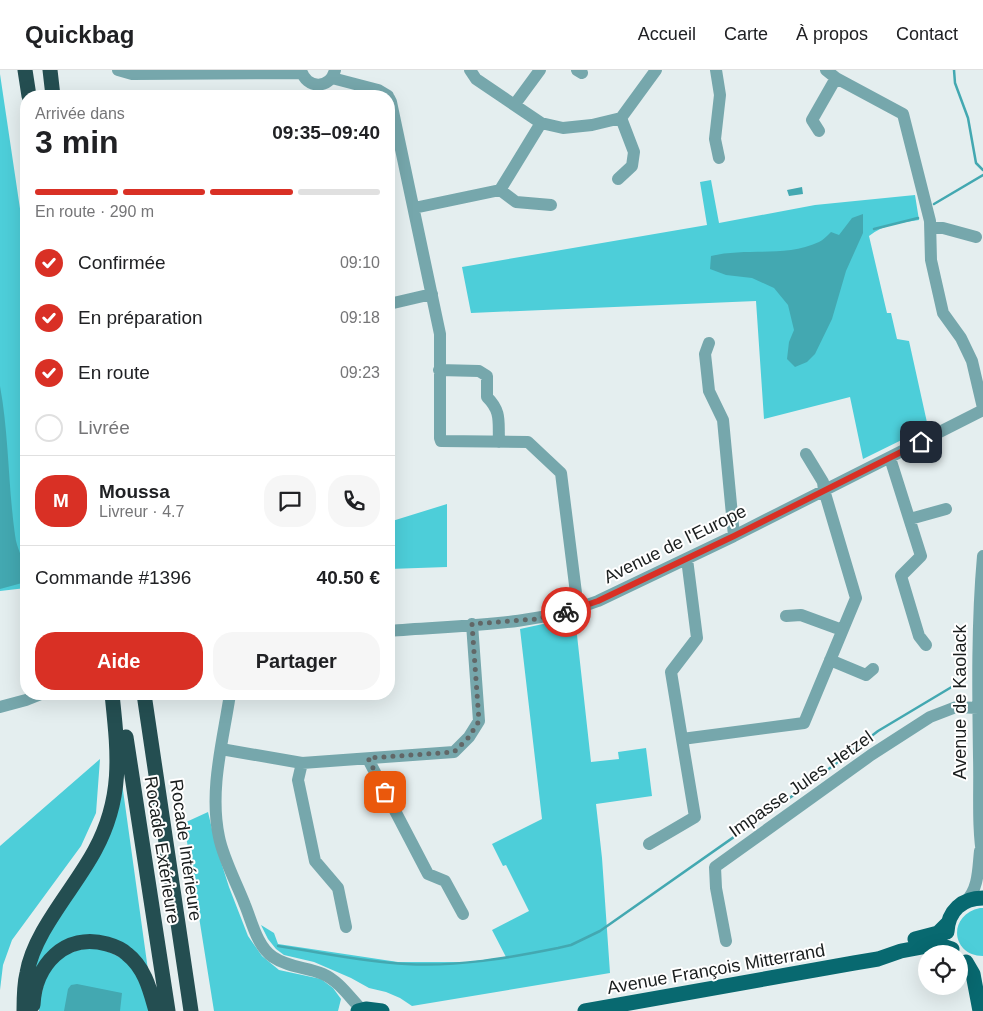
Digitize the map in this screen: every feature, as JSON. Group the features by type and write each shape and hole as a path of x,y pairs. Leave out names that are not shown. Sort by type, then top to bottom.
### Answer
{"highway":[{"path":"25,70 28,90"},
{"path":"50,70 53,90"},
{"path":"24,1011 27,972 34,948 95,850 114,799 118,758 113,700"},
{"name":"Rocade Extérieure","path":"121,700 131,780 168,1011"},
{"name":"Rocade Intérieure","path":"145,700 184,966 193,1011"},
{"path":"15,1011 20,971 30,947 40,930 54,916"},
{"path":"32,1011 36,986 40,974 48,962 65,948 89,941 114,946 127,953 146,979 156,1011"}],"main road":[{"path":"952,945 947,937 947,924 952,913 966,901 983,898"},
{"name":"Avenue François Mitterrand","path":"854,963 898,942 938,933 947,924"},
{"name":"Avenue François Mitterrand","path":"585,1011 878,959 901,951 918,948"},
{"name":"Avenue François Mitterrand","path":"968,961 976,965 983,965"},
{"path":"968,968 973,974 981,1011"},
{"path":"981,1011 983,1004"},
{"path":"356,1011 376,1009 382,1011"}],"street":[{"path":"118,70 132,74 301,71 308,83 316,85 328,82 378,90"},
{"path":"470,70 476,79 541,123 563,128 592,125 621,118 656,70"},
{"path":"515,104 540,70"},
{"path":"716,70 720,95 715,139 719,158"},
{"path":"819,131 812,120 831,74 903,114 931,228 930,260 943,314 961,338 972,361 983,409"},
{"path":"618,179 632,166 634,152 621,118"},
{"path":"395,120 440,334 441,441 528,442 561,473 578,609"},
{"path":"414,208 500,190 541,123"},
{"path":"500,190 516,202 551,205"},
{"path":"931,228 942,228 976,237"},
{"path":"395,303 432,294"},
{"path":"709,343 705,354 709,391 723,420 734,536"},
{"path":"439,370 479,371 487,376 487,397 496,406 498,413 499,442"},
{"name":"Avenue de l'Europe","path":"395,630 536,619 578,609 734,536 983,409"},
{"path":"682,739 804,723 856,598 823,482 806,454"},
{"path":"890,458 921,556 901,576 919,636 926,645"},
{"path":"910,519 946,509"},
{"name":"Avenue de Kaolack","path":"966,901 973,894 982,854 978,708 981,652 979,617 983,556"},
{"path":"649,844 695,816 671,672 697,638 687,558"},
{"path":"786,616 801,615 842,630"},
{"path":"221,749 302,763 454,752 469,737 479,721 472,624"},
{"path":"830,660 866,675 873,669"},
{"path":"0,707 26,700"},
{"path":"229,700 214,801 219,840 259,941 272,957 288,966 324,974 340,986 356,1011"},
{"name":"Impasse Jules Hetzel","path":"726,942 716,888 715,866 871,755 930,718 956,707 978,708"},
{"path":"368,758 428,874 445,881 463,914"},
{"path":"302,763 298,780 315,861 338,888 346,927"}],"shaded area":[{"path":"0,74 20,209 20,589 0,591"},
{"path":"711,180 719,223 815,205 915,195 919,220 887,226 869,236 887,313 891,313 897,339 909,341 928,427 863,459 850,397 764,419 756,301 471,313 462,267 707,225 700,182"},
{"path":"802,187 803,194 789,196 787,190"},
{"path":"863,214 863,233 846,271 832,319 815,354 807,362 795,367 787,359 789,342 794,330 788,305 774,288 752,278 726,275 710,269 711,256 724,253 793,250 806,247 825,238 831,232 839,235 852,218"},
{"path":"0,386 15,535 20,553 20,584 0,589"},
{"path":"447,504 447,567 395,569 395,520"},
{"path":"575,617 591,762 619,759 618,752 646,748 652,796 596,804 602,858 610,973 412,1006 386,992 369,988 314,962 284,955 276,949 261,925 274,933 278,944 398,962 468,962 506,957 492,930 529,911 506,865 503,866 492,844 542,819 520,629"},
{"path":"100,759 96,813 81,846 12,940 3,965 0,990 0,846"},
{"path":"122,783 148,970 91,936 31,975 34,961"},
{"path":"208,812 229,887 248,936 262,956 279,970 321,979 333,988 341,999 338,1011 214,1011 184,823"},
{"path":"983,908 983,956 972,954 968,952 968,945 961,945 959,943 957,935 958,926 962,918 969,912"},
{"path":"90,947 116,955 132,967 139,977 149,1011 39,1011 39,1001 52,967 64,956"},
{"path":"77,984 122,993 120,1011 64,1011 68,989 71,985"}],"waterway":[{"path":"954,70 955,83 968,118 976,163 983,170"},
{"path":"934,204 983,175"},
{"path":"874,229 918,218"},
{"path":"278,946 374,961 425,965 483,961 571,945 600,931 808,785 878,731 965,679"}],"way so far":[{"path":"385,792 368,758 454,752 469,737 479,721 472,624 536,619 566,612"}],"route":[{"path":"566,612 598,601 734,536 921,442"}]}
